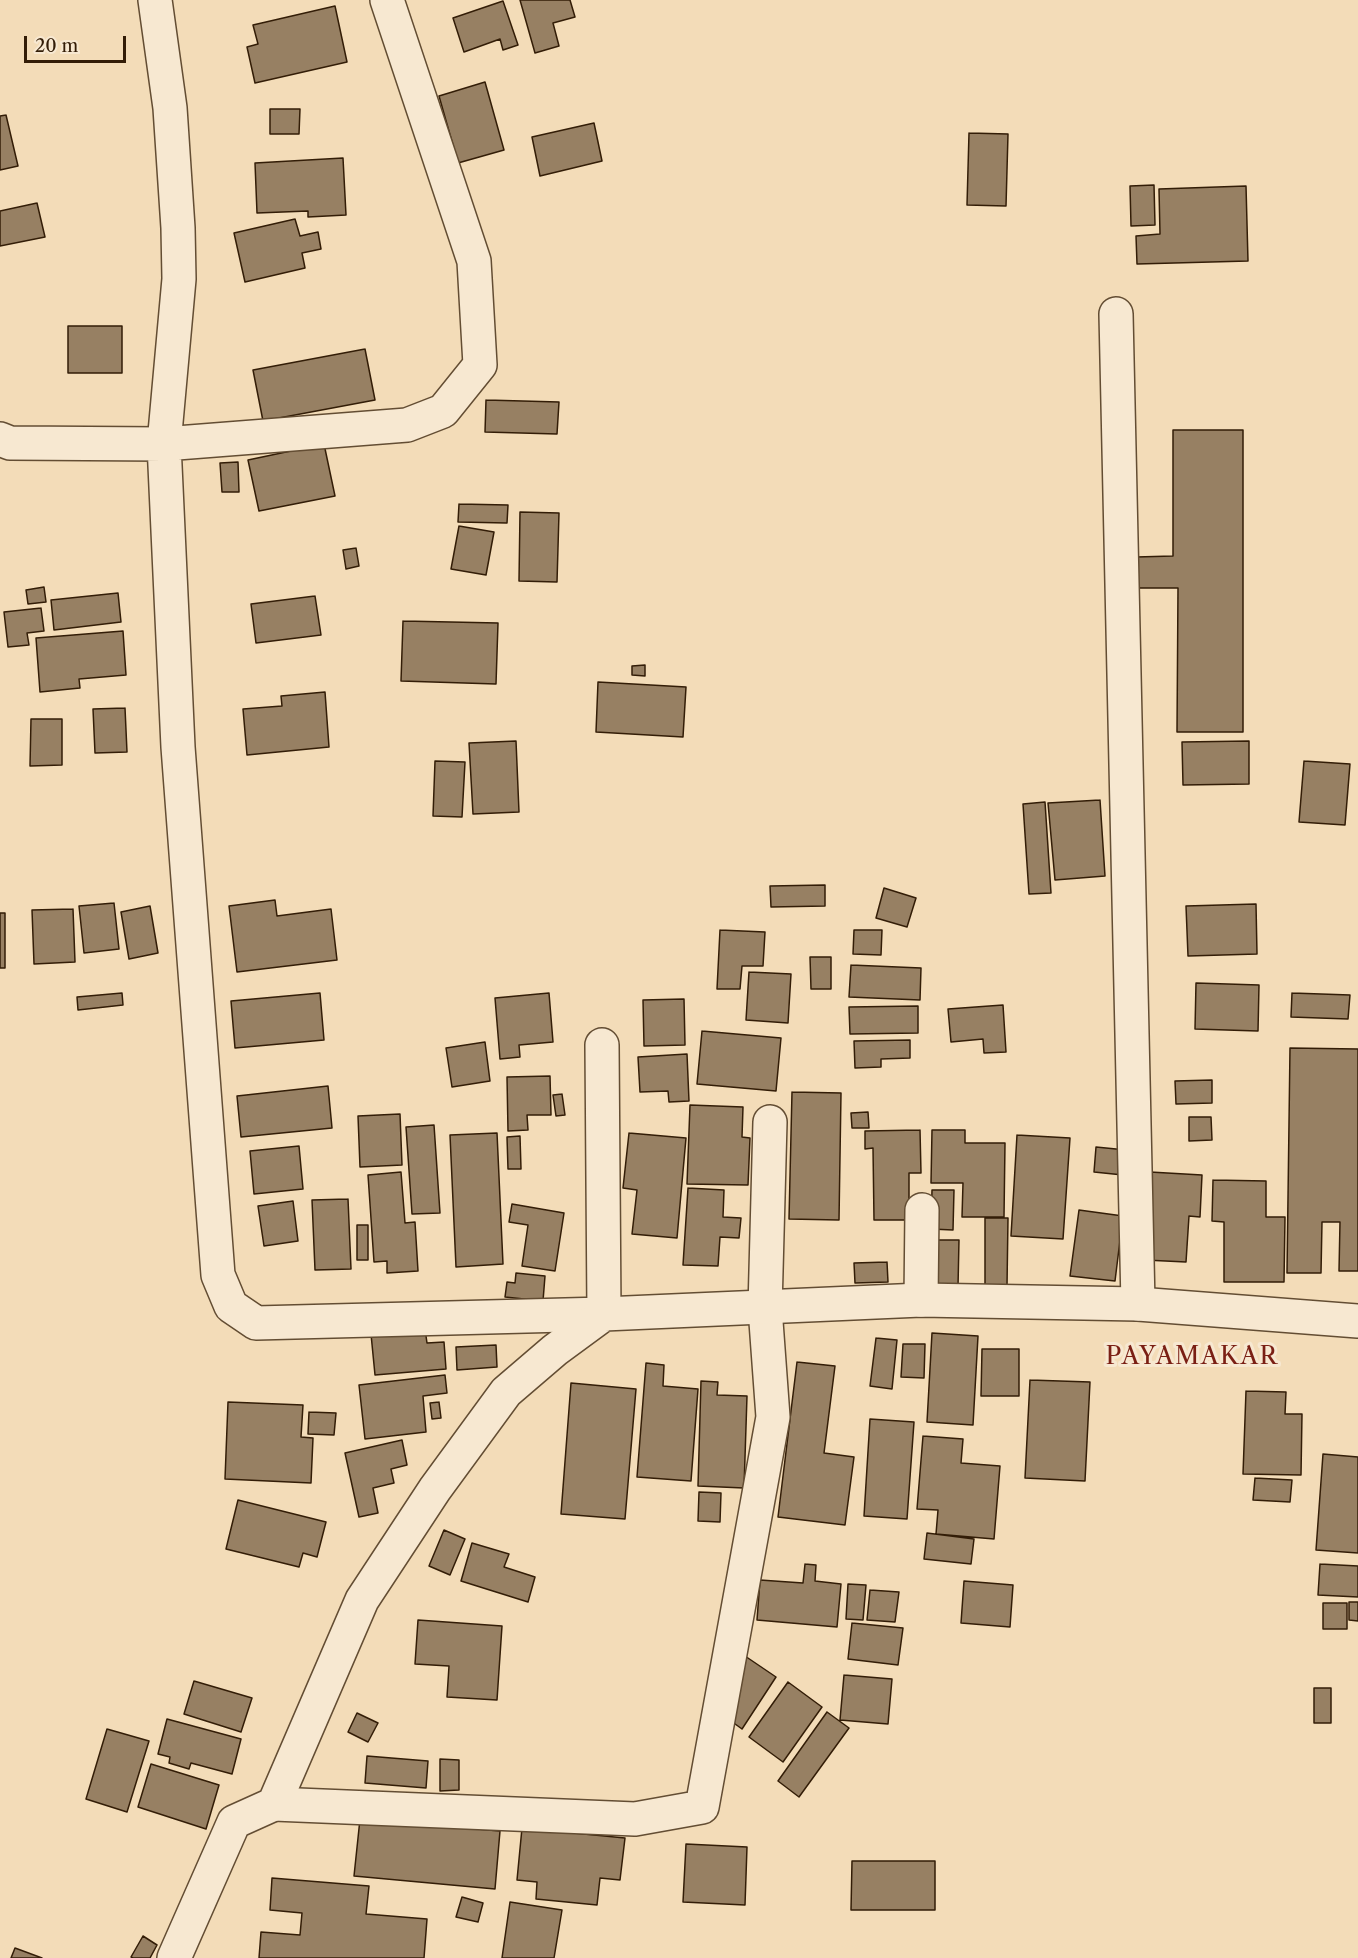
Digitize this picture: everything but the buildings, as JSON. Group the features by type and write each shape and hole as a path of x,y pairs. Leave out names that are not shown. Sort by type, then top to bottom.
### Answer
{"street":[{"path":"155,0 170,108 178,228 179,279 164,444 178,747 218,1275 231,1306 256,1323 604,1314 921,1300 1138,1304 1358,1321"},
{"path":"0,439 10,443 164,444 407,425 443,411 480,365 474,261 387,0"},
{"path":"1116,314 1138,1304"},
{"path":"602,1044 604,1314"},
{"path":"174,1958 234,1822 274,1804 636,1820 702,1807 773,1417 765,1308 770,1122"},
{"path":"921,1300 922,1210"},
{"path":"274,1804 362,1600 435,1489 506,1392 555,1350 604,1314"}],"district":[{"name":"PAYAMAKAR","path":"1192,1357"}]}
